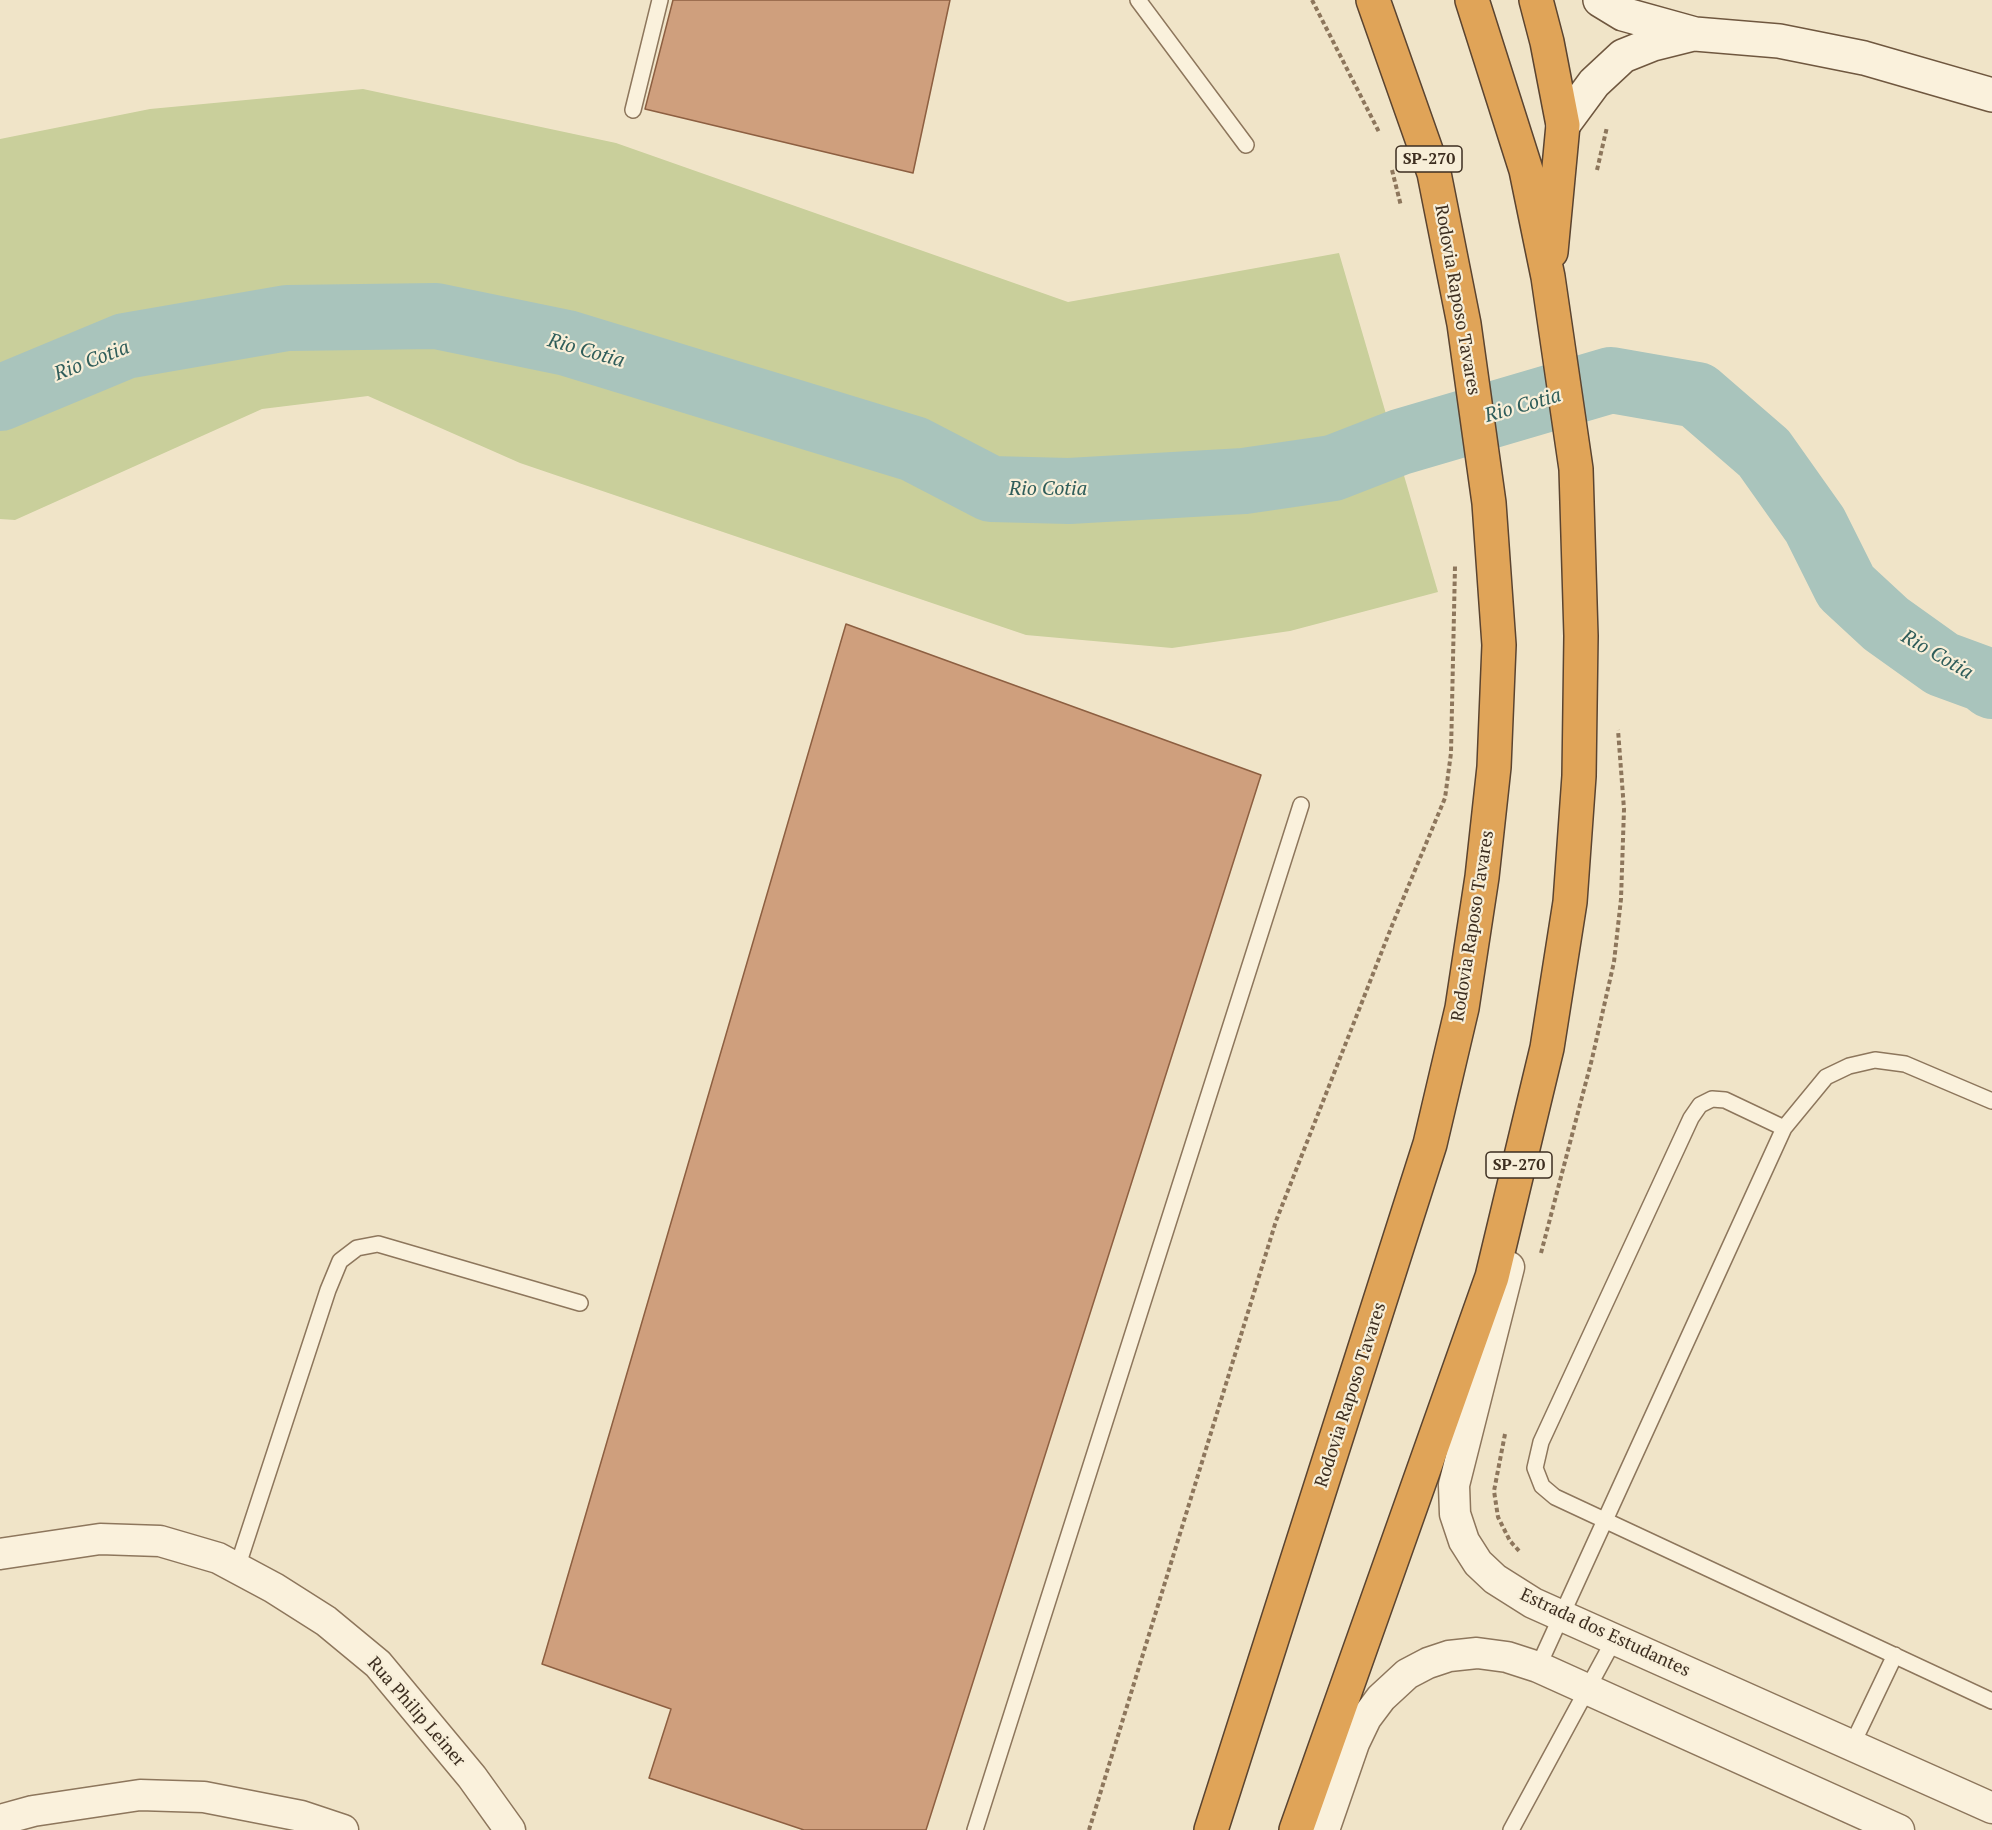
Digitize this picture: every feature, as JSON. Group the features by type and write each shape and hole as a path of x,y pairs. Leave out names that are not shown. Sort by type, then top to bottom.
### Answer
{"highway":[{"name":"Rodovia Raposo Tavares","path":"1211,1830 1430,1144 1462,1008 1482,877 1494,767 1499,645 1489,503 1464,324 1434,173 1373,0"},
{"name":"SP-270","path":"1296,1830 1492,1277 1547,1048 1570,902 1579,776 1581,636 1576,469 1548,277 1526,170 1472,0"},
{"path":"1536,0 1547,42 1563,125 1558,198 1548,277"}],"main road":[{"path":"1600,0 1623,14 1695,34 1779,41 1864,58 1992,95"},
{"path":"1563,125 1594,83 1623,56 1653,44 1695,34"}],"street":[{"name":"Estrada dos Estudantes","path":"1547,1048 1524,1205 1454,1485 1455,1514 1464,1541 1478,1563 1495,1579 1533,1603 1992,1808"},
{"name":"Rua Philip Leiner","path":"0,1554 100,1539 160,1541 218,1558 237,1568 326,1622 378,1664 472,1777 510,1830"},
{"path":"1324,1830 1366,1718 1381,1698 1407,1674 1449,1656 1477,1653 1507,1657 1538,1667 1899,1830"},
{"path":"0,1820 33,1811 151,1796 204,1797 301,1816 343,1830"}],"lane":[{"path":"633,110 660,0"},
{"path":"1138,0 1246,145"},
{"path":"975,1830 1301,805"},
{"path":"1538,1667 1784,1128 1826,1077 1849,1066 1875,1060 1905,1064 1992,1101"},
{"path":"1784,1128 1725,1100 1712,1099 1700,1105 1691,1118 1541,1442 1535,1468 1542,1486 1555,1497 1992,1701"},
{"path":"237,1568 328,1290 340,1261 357,1248 378,1244 580,1303"},
{"path":"1511,1830 1615,1638"},
{"path":"1852,1745 1895,1655"}],"path":[{"path":"1312,0 1382,137"},
{"path":"1595,178 1608,124"},
{"path":"1390,159 1402,211"},
{"path":"1089,1830 1276,1221 1393,923 1445,798 1452,742 1455,565"}],"green space":[{"path":"363,89 616,143 1068,302 1339,253 1438,592 1290,631 1172,648 1026,635 520,463 368,396 262,409 15,520 0,519 0,139 150,109"}],"building":[{"path":"673,0 950,0 913,173 645,109"},
{"path":"846,624 1261,775 926,1830 804,1830 649,1778 671,1709 542,1664"}],"waterway":[{"name":"Rio Cotia","path":"0,398 125,346 287,318 436,316 567,343 914,449 991,489 1069,491 1244,481 1333,468 1400,442 1611,380 1697,395 1764,453 1815,525 1846,587 1886,624 1942,664 1983,679 1992,686"}]}
